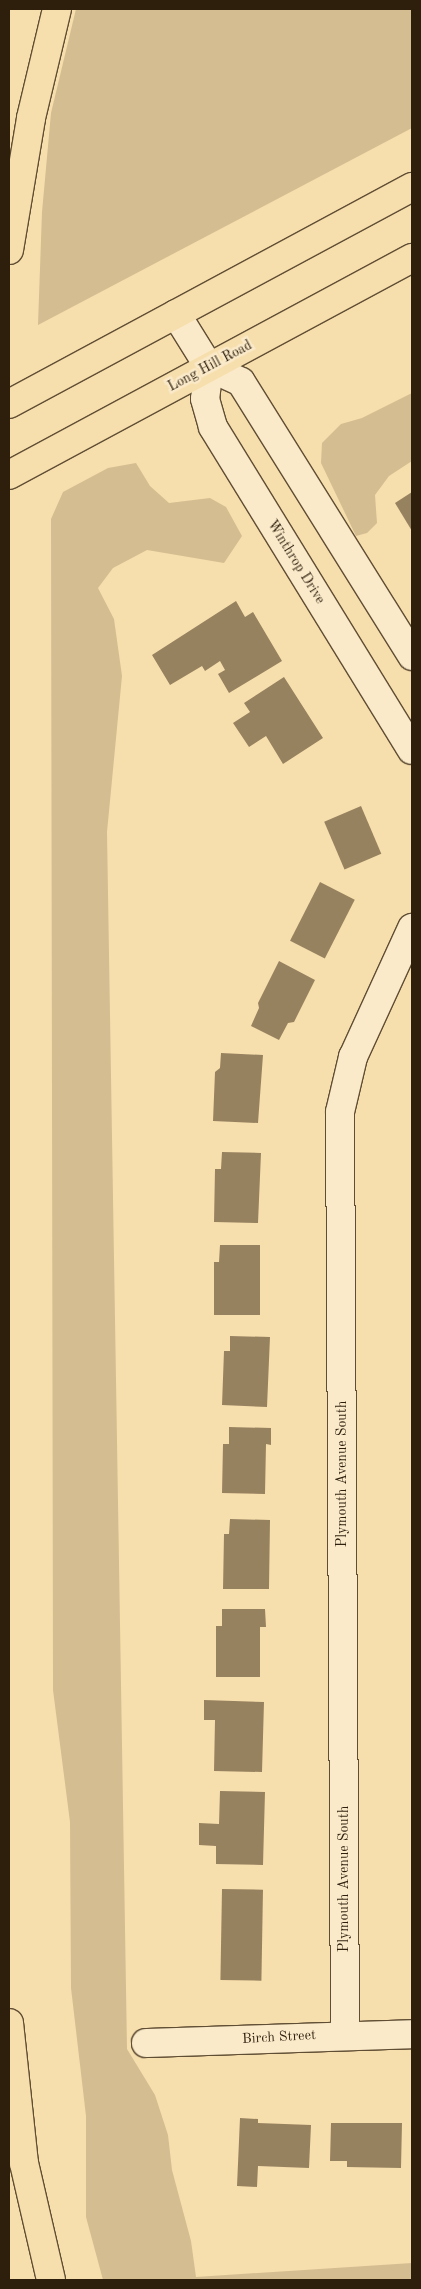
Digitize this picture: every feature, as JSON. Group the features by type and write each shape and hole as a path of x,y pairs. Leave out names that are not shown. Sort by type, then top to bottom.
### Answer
{"highway":[{"path":"9,250 31,118 57,9"},
{"path":"9,404 412,187"},
{"name":"Long Hill Road","path":"9,475 412,258"},
{"path":"9,2023 24,2163 51,2280"}],"street":[{"path":"176,314 208,367 241,382 412,656"},
{"name":"Winthrop Drive","path":"208,367 205,399 213,427 412,750"},
{"name":"Plymouth Avenue South","path":"345,2034 340,1112 353,1057 412,928"},
{"name":"Birch Street","path":"146,2043 345,2034 412,2034"}],"shaded area":[{"path":"76,9 412,9 412,128 38,325 42,212 51,113"},
{"path":"412,393 412,461 389,476 375,495 377,523 367,533 356,536 321,463 322,443 341,424 362,418"},
{"path":"136,463 150,486 169,503 210,498 226,507 242,536 224,563 147,550 113,568 98,588 114,619 122,676 107,832 127,2049 155,2095 168,2135 172,2170 191,2241 196,2277 412,2263 412,2280 103,2280 86,2217 86,2116 71,1988 70,1822 53,1690 51,519 63,492 108,468"}],"building":[{"path":"412,492 412,531 395,503"},
{"path":"236,601 245,617 253,612 282,661 229,693 218,674 225,670 220,661 205,671 202,666 170,685 152,655"},
{"path":"284,677 323,738 283,764 266,736 249,747 233,723 250,712 244,703"},
{"path":"361,806 381,854 344,869 324,822"},
{"path":"320,882 355,900 325,959 290,941"},
{"path":"279,961 315,980 294,1022 288,1023 279,1040 251,1026 259,1008 258,1003"},
{"path":"221,1053 263,1055 258,1123 213,1121 215,1072 220,1068"},
{"path":"222,1152 261,1153 258,1223 214,1222 215,1169 221,1169"},
{"path":"220,1245 260,1245 260,1315 214,1315 214,1262 219,1262"},
{"path":"230,1336 270,1337 267,1407 222,1405 224,1351 230,1351"},
{"path":"229,1427 271,1428 271,1445 266,1444 265,1494 222,1493 223,1444 229,1444"},
{"path":"230,1519 270,1520 269,1589 223,1589 224,1534 229,1534"},
{"path":"222,1609 265,1609 266,1627 260,1627 260,1677 216,1677 216,1626 222,1626"},
{"path":"204,1700 264,1702 262,1772 214,1771 215,1720 204,1720"},
{"path":"220,1791 265,1792 263,1865 216,1864 216,1846 199,1845 199,1823 219,1824"},
{"path":"222,1889 263,1890 261,1981 220,1980"},
{"path":"240,2118 258,2119 258,2123 311,2125 309,2168 258,2166 257,2187 237,2186"},
{"path":"331,2123 402,2123 401,2168 347,2167 347,2161 330,2161"}]}
